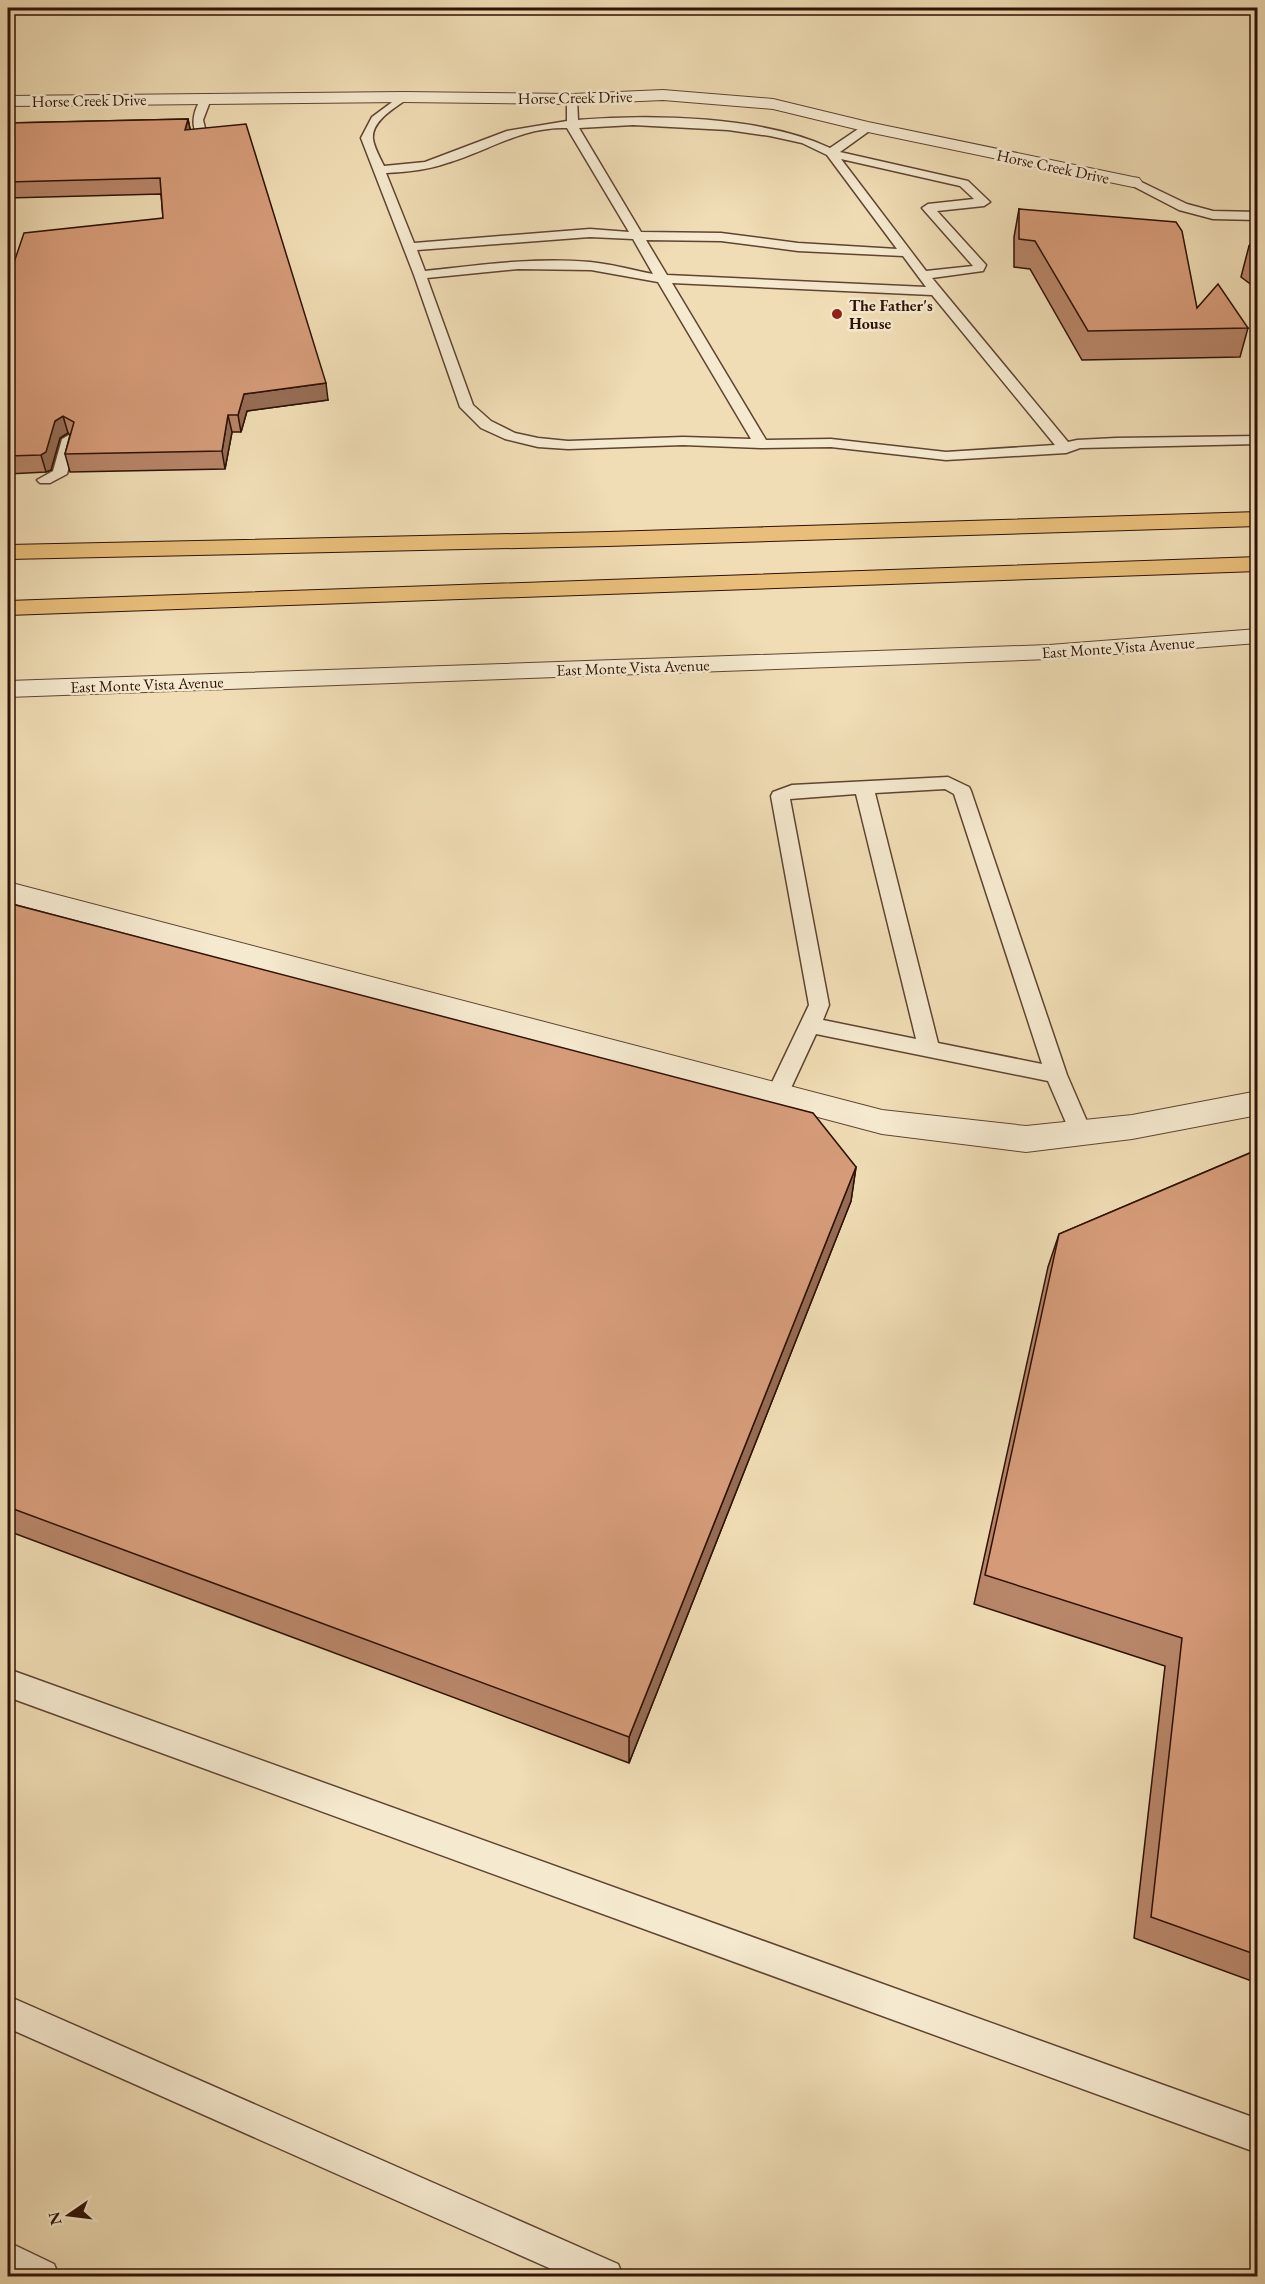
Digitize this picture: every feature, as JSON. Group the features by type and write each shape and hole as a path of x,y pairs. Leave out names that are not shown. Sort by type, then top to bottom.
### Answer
{"highway":[{"path":"8,552 620,539 1257,519"},
{"path":"8,608 1257,564"}],"street":[{"name":"Horse Creek Drive","path":"8,101 403,97 572,99 663,95 774,104 868,127 1133,182"},
{"name":"East Monte Vista Avenue","path":"8,689 1048,652 1212,642 1257,636"},
{"path":"8,892 882,1122 1026,1139 1132,1127 1257,1103"}],"lane":[{"path":"403,97 374,119 369,127 367,138 410,247 467,407 477,418 499,431 531,441 565,446 682,441 761,444 831,443 946,456 1066,449 1077,444 1257,440"},
{"path":"200,129 198,120 206,99"},
{"path":"572,99 572,125 761,444"},
{"path":"378,170 434,164 508,134 551,125 627,122 711,125 807,140 819,144 831,153 923,275 1066,449"},
{"path":"831,153 868,127"},
{"path":"831,153 964,183 984,202 928,208 981,265 972,270 923,275"},
{"path":"1133,182 1183,207 1213,215 1257,216"},
{"path":"410,247 590,232 636,236 721,237 758,240 798,248 907,253"},
{"path":"420,275 518,265 565,265 591,266 662,279 936,291"},
{"path":"45,480 60,474 69,439"},
{"path":"777,1095 819,1005 780,796 792,790 948,783 962,791 1056,1075 1081,1133"},
{"path":"864,787 929,1049"},
{"path":"809,1025 1056,1075"},
{"path":"8,1683 1257,2136"},
{"path":"8,2012 606,2277"},
{"path":"8,2260 42,2277"}],"building":[{"path":"188,119 185,130 246,124 326,383 244,394 238,415 228,415 222,451 65,454 74,422 63,416 55,421 46,452 41,455 8,456 8,280 24,233 163,218 160,178 8,182 8,123"},
{"path":"1019,209 1176,222 1182,231 1197,308 1218,284 1248,328 1088,331 1035,241 1019,239"},
{"path":"1257,236 1257,252 1249,246"},
{"path":"8,903 813,1113 856,1167 629,1737 8,1507"},
{"path":"1257,1150 1257,1955 1151,1917 1182,1638 985,1575 1059,1234"}],"place":[{"name":"The Father's House","path":"837,314"}]}
